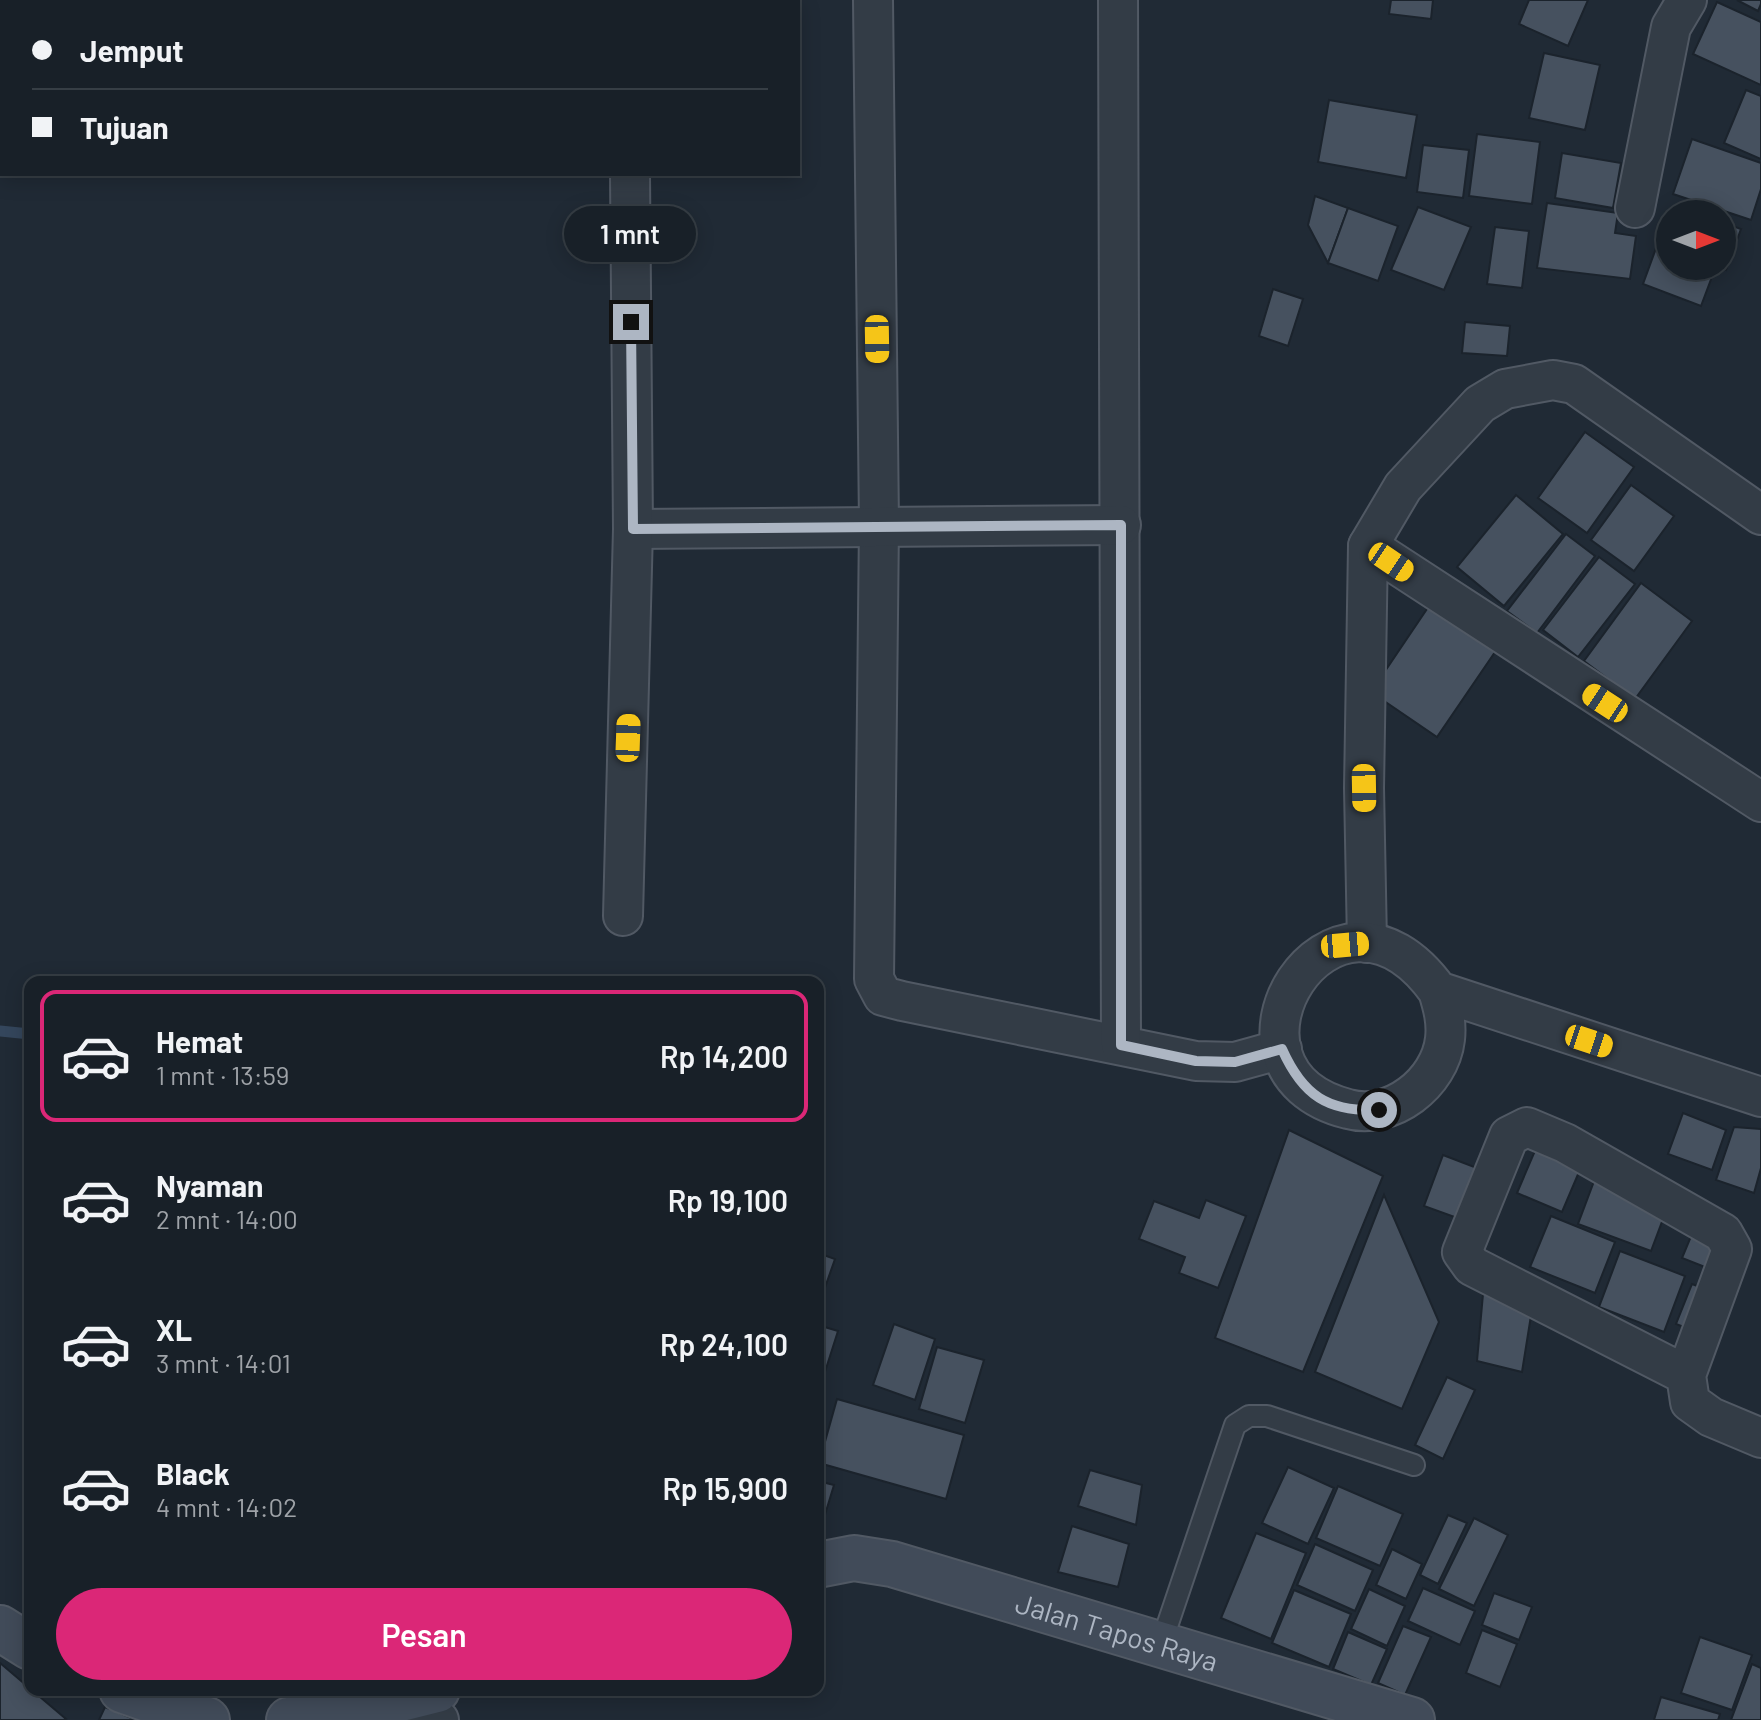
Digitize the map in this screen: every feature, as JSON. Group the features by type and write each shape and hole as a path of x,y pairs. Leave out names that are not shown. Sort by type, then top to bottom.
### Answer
{"main road":[{"name":"Jalan Tapos Raya","path":"824,1564 854,1558 892,1564 1412,1720"},
{"path":"0,1628 24,1643"},
{"path":"137,1696 198,1720 207,1720"},
{"path":"289,1720 428,1703"}],"street":[{"path":"873,0 879,524 874,979 883,996 902,1001 1196,1061 1235,1062 1282,1049"},
{"path":"1118,0 1121,1045"},
{"path":"1635,208 1671,27 1687,0"},
{"path":"623,916 633,529 630,176"},
{"path":"1367,943 1364,788 1368,546 1403,487 1480,404 1505,389 1553,380 1574,384 1761,515"},
{"path":"633,529 879,524 1121,525"},
{"path":"1368,546 1761,802"},
{"path":"1367,943 1396,950 1421,967 1438,991 1445,1016 1445,1041 1437,1065 1423,1085 1403,1101 1379,1110 1354,1111 1330,1105 1300,1082 1282,1049 1279,1027 1282,1004 1291,984 1305,966 1323,953 1345,945 1367,943"},
{"path":"1438,991 1761,1097"},
{"path":"1686,1375 1472,1266 1462,1252 1509,1136 1527,1127 1565,1143 1723,1233 1732,1249 1686,1375 1690,1402 1711,1417 1761,1438"}],"lane":[{"path":"1161,1644 1235,1425 1249,1416 1267,1416 1414,1465"}],"building":[{"path":"1391,0 1433,0 1431,19 1389,14"},
{"path":"1529,0 1588,0 1568,46 1519,24"},
{"path":"1737,0 1761,0 1761,4 1758,11"},
{"path":"1717,2 1761,22 1761,85 1693,54"},
{"path":"1544,53 1600,65 1585,130 1529,118"},
{"path":"1746,90 1761,96 1761,159 1724,143"},
{"path":"1329,100 1417,115 1406,178 1318,162"},
{"path":"1477,134 1540,142 1532,204 1469,196"},
{"path":"1692,139 1761,163 1761,189 1751,220 1736,215 1736,200 1691,200 1673,194"},
{"path":"1423,145 1469,150 1463,198 1417,192"},
{"path":"1562,153 1621,163 1613,208 1555,198"},
{"path":"1315,196 1348,208 1328,263 1308,225"},
{"path":"1547,203 1618,213 1615,233 1636,236 1630,279 1537,268"},
{"path":"1418,207 1471,227 1444,290 1391,270"},
{"path":"1348,208 1398,226 1378,281 1328,263"},
{"path":"1495,227 1529,231 1522,288 1487,284"},
{"path":"1656,248 1656,280 1711,280 1701,306 1643,284"},
{"path":"1273,289 1303,299 1288,346 1259,336"},
{"path":"1465,322 1510,326 1507,356 1462,353"},
{"path":"1585,432 1634,467 1587,533 1538,498"},
{"path":"1631,485 1674,516 1634,571 1591,540"},
{"path":"1516,495 1563,534 1504,606 1457,567"},
{"path":"1566,534 1595,556 1537,633 1507,611"},
{"path":"1599,557 1635,584 1578,657 1543,630"},
{"path":"1641,583 1692,621 1635,699 1584,661"},
{"path":"1429,606 1495,652 1437,737 1371,692"},
{"path":"1683,1113 1726,1130 1712,1170 1668,1154"},
{"path":"1734,1127 1761,1129 1761,1168 1754,1193 1716,1180"},
{"path":"1289,1130 1383,1176 1303,1372 1215,1338"},
{"path":"1537,1146 1582,1165 1562,1212 1517,1193"},
{"path":"1443,1155 1490,1173 1471,1223 1424,1206"},
{"path":"1596,1176 1669,1203 1651,1251 1578,1224"},
{"path":"1384,1195 1439,1322 1402,1409 1315,1372"},
{"path":"1206,1200 1246,1216 1218,1288 1179,1273 1185,1257 1139,1239 1154,1201 1199,1218"},
{"path":"1551,1216 1615,1242 1595,1293 1530,1267"},
{"path":"1694,1229 1726,1243 1715,1271 1682,1258"},
{"path":"1620,1251 1685,1276 1664,1332 1599,1307"},
{"path":"824,1255 835,1259 824,1290"},
{"path":"1692,1284 1716,1293 1699,1333 1676,1324"},
{"path":"1483,1294 1533,1303 1522,1372 1477,1361"},
{"path":"894,1324 935,1339 915,1400 873,1385"},
{"path":"824,1327 838,1331 824,1375"},
{"path":"937,1347 984,1360 965,1423 919,1409"},
{"path":"1447,1377 1475,1390 1443,1459 1415,1445"},
{"path":"837,1399 964,1435 946,1499 824,1464 824,1445"},
{"path":"1288,1467 1334,1488 1308,1544 1262,1523"},
{"path":"1090,1470 1142,1485 1136,1525 1078,1506"},
{"path":"824,1482 834,1485 824,1518"},
{"path":"1338,1486 1403,1514 1380,1566 1316,1538"},
{"path":"1448,1515 1467,1523 1438,1584 1420,1575"},
{"path":"1474,1518 1508,1535 1474,1606 1439,1589"},
{"path":"1072,1526 1129,1544 1118,1587 1058,1572"},
{"path":"1256,1533 1306,1553 1271,1639 1221,1618"},
{"path":"1315,1544 1373,1570 1355,1611 1297,1585"},
{"path":"1392,1549 1422,1564 1406,1599 1376,1585"},
{"path":"1423,1588 1475,1611 1460,1645 1408,1621"},
{"path":"1369,1589 1405,1606 1387,1646 1351,1629"},
{"path":"1294,1590 1351,1614 1329,1667 1272,1643"},
{"path":"1494,1593 1532,1607 1519,1640 1482,1625"},
{"path":"1403,1626 1431,1637 1405,1695 1378,1683"},
{"path":"1482,1630 1517,1644 1500,1687 1466,1673"},
{"path":"1348,1632 1387,1649 1371,1685 1333,1669"},
{"path":"1700,1637 1752,1655 1732,1710 1681,1693"},
{"path":"0,1663 24,1683 24,1696 39,1696 66,1719 64,1720 0,1720"},
{"path":"1752,1664 1761,1668 1761,1720 1731,1720"},
{"path":"1661,1697 1720,1714 1718,1720 1654,1720"},
{"path":"105,1707 136,1720 99,1720"}],"waterway":[{"path":"0,1031 24,1033"}],"route":[{"path":"631,322 633,529 879,524 1121,525 1121,1045 1196,1061 1235,1062 1282,1049 1292,1072 1308,1091 1330,1105 1354,1111 1379,1110"}]}
